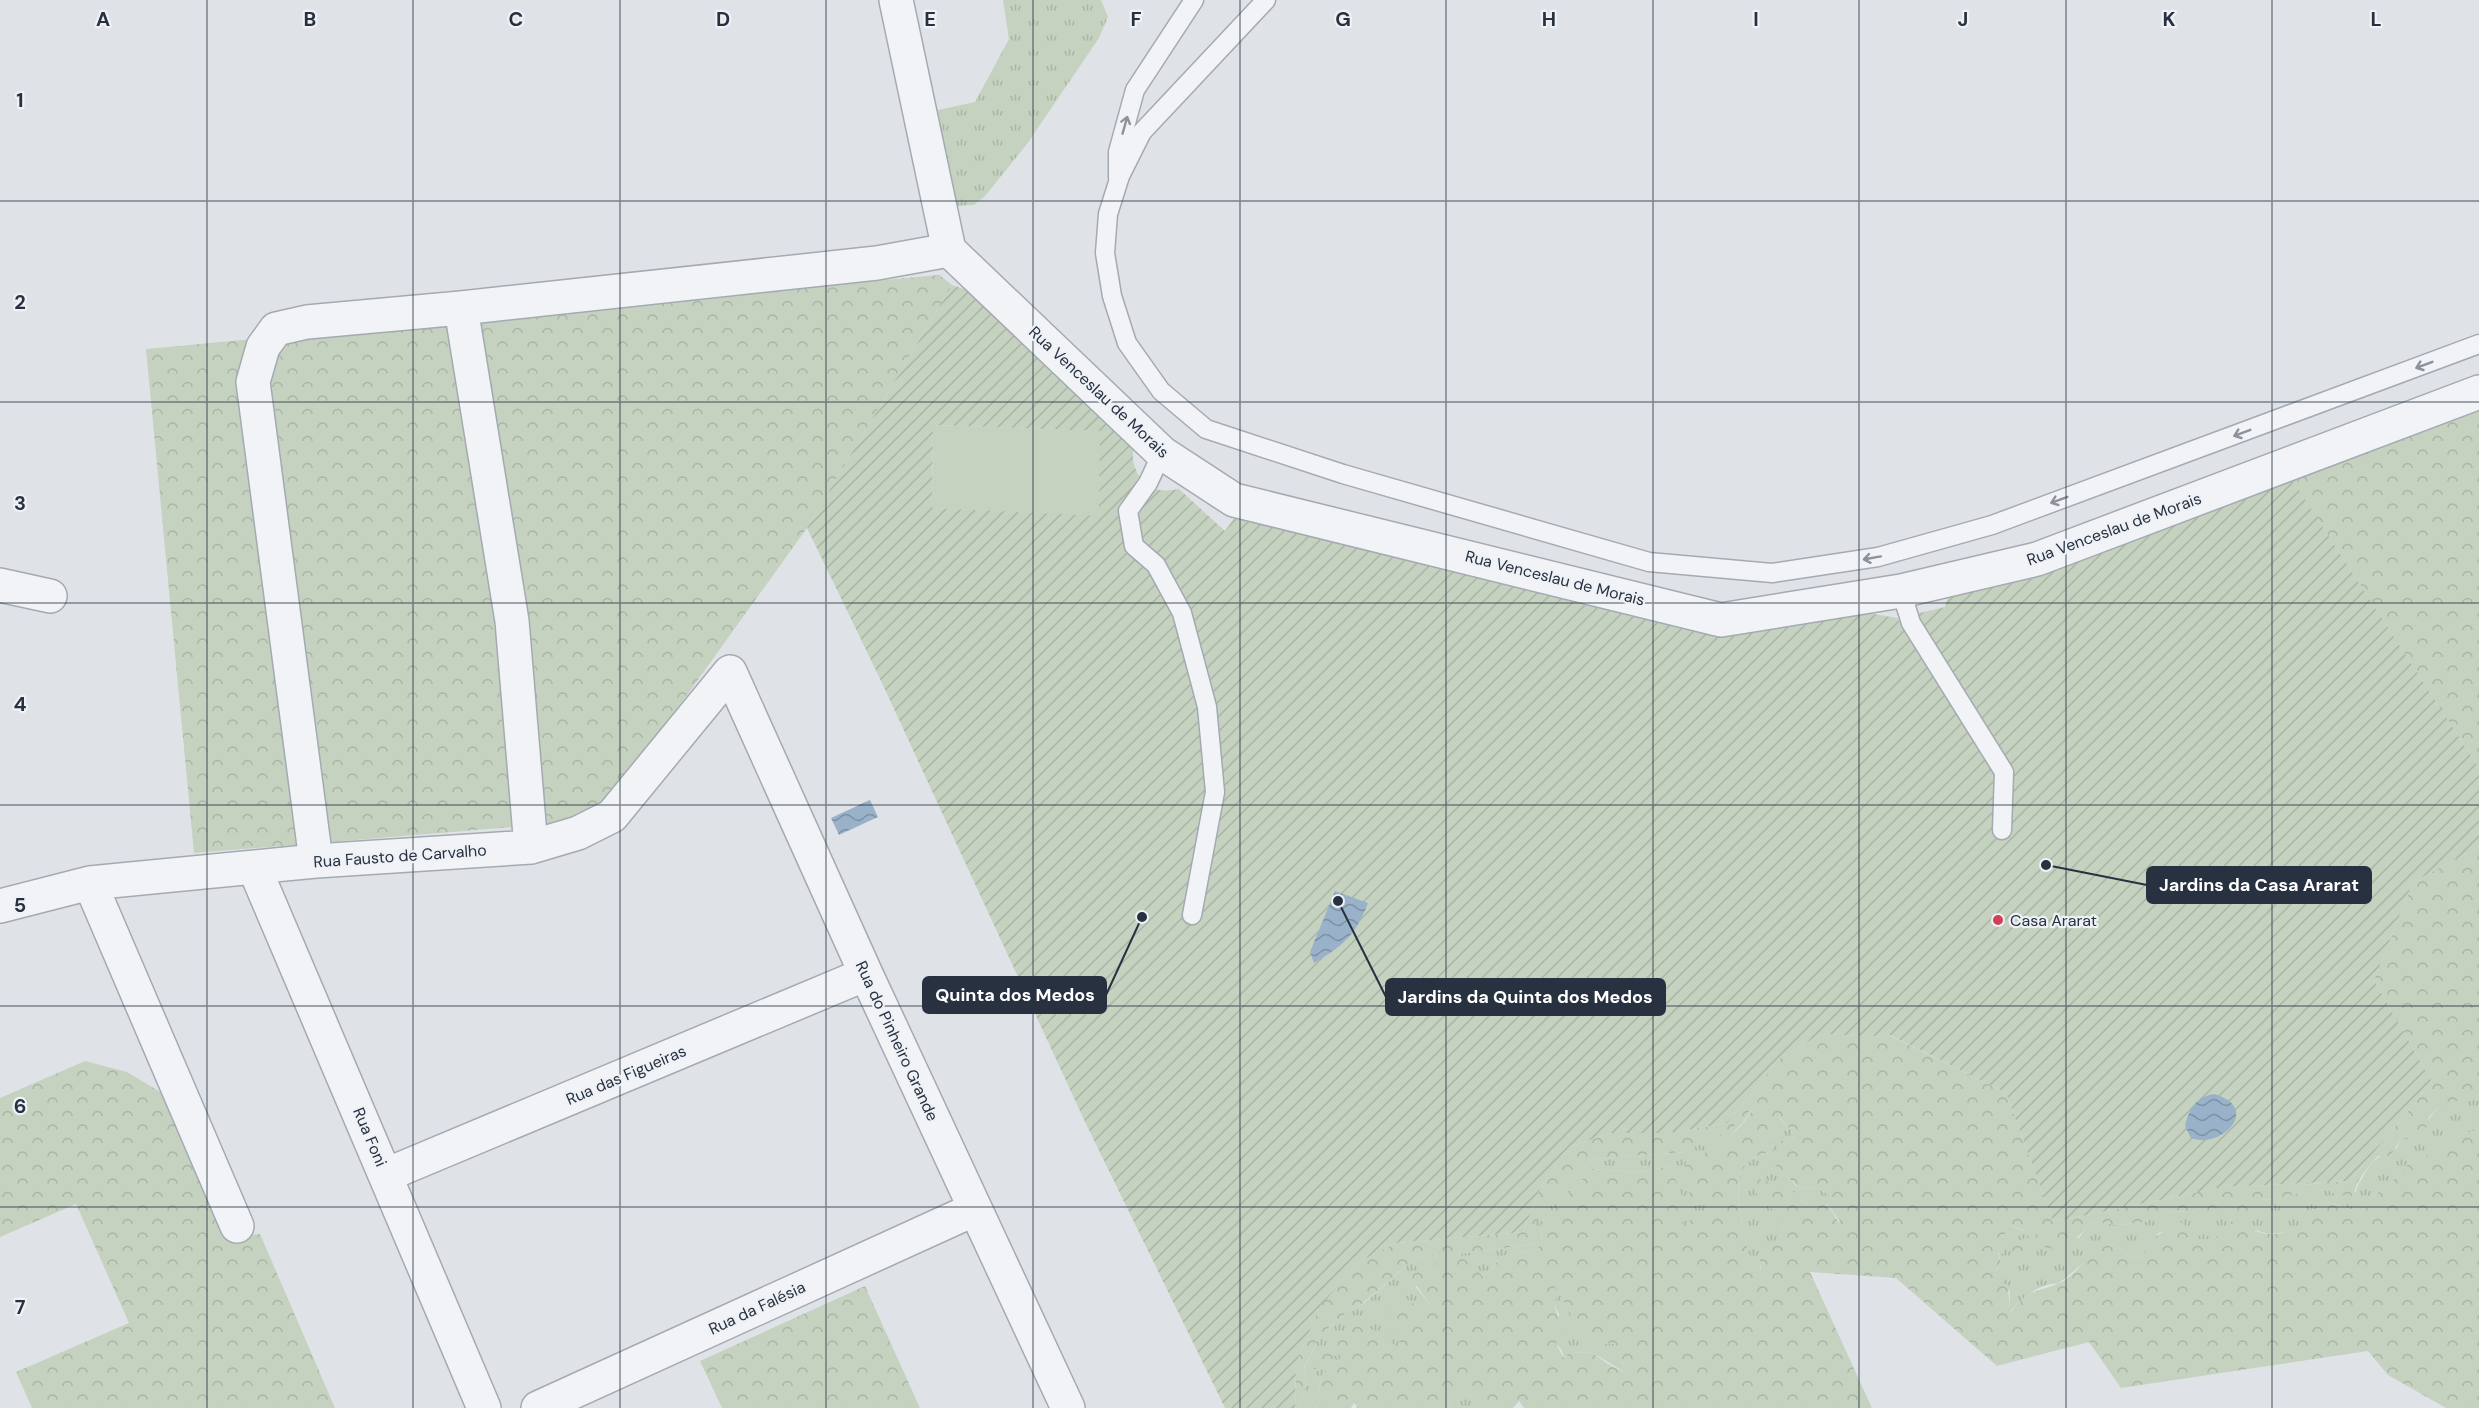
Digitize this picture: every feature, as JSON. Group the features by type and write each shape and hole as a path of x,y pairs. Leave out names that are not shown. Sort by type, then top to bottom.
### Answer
{"street":[{"path":"316,861 253,382 263,346 276,329 307,322 461,308 877,262 949,250 896,0"},
{"name":"Rua Venceslau de Morais","path":"949,250 1162,453 1234,500 1721,620 1901,591 2037,559 2479,393"},
{"path":"461,308 512,621 531,847"},
{"path":"0,585 50,596"},
{"name":"Rua Fausto de Carvalho","path":"0,906 90,883 316,861 531,847 578,833 612,816 730,672"},
{"name":"Rua do Pinheiro Grande","path":"730,672 866,974 1068,1408"},
{"name":"Rua Foni","path":"254,867 484,1408"},
{"path":"90,883 237,1226"},
{"name":"Rua das Figueiras","path":"386,1175 866,974"},
{"name":"Rua da Falésia","path":"538,1408 975,1209"}],"lane":[{"path":"1118,183 1118,152 1135,90 1194,0"},
{"path":"1266,0 1142,132 1118,183 1108,214 1105,253 1112,296 1127,343 1161,390 1206,429 1343,474 1649,562 1772,573 1878,557 1992,525 2479,344"},
{"path":"1162,453 1148,483 1128,511 1134,546 1156,565 1182,613 1207,707 1215,792 1192,915"},
{"path":"1901,591 1911,623 2004,772 2002,830"}],"green space":[{"path":"1003,0 1101,0 1108,17 1099,38 1027,144 985,196 974,205 956,206 924,113 975,102 1009,39"},
{"path":"939,275 952,285 807,528 613,798 576,822 194,853 146,349"},
{"path":"952,285 970,291 1134,448 1133,461 1142,480 1159,490 1179,489 1225,531 1237,514 1717,634 1863,612 1897,618 1902,625 1917,622 1915,614 1945,607 1949,594 2035,574 2293,481 2479,768 2479,847 2413,882 2374,980 2432,1082 2350,1181 2223,1187 2053,1222 2006,1093 1888,1034 1887,1037 1821,1034 1780,1058 1727,1123 1669,1133 1611,1133 1569,1147 1541,1187 1523,1232 1396,1243 1357,1263 1319,1308 1296,1364 1295,1408 1225,1408 1086,1124 882,683 807,528","holes":["933,425 1100,431 1099,516 932,508"]},
{"path":"2479,378 2479,768 2277,457"},
{"path":"933,425 1101,431 1099,517 932,508"},
{"path":"2479,847 2479,1093 2475,1100 2444,1102 2429,1117 2427,1127 2415,1136 2400,1141 2390,1156 2378,1156 2369,1165 2351,1197 2332,1193 2320,1183 2303,1185 2300,1193 2258,1200 2257,1212 2248,1220 2235,1217 2228,1208 2218,1207 2208,1217 2200,1217 2192,1211 2166,1212 2144,1222 2120,1225 2089,1223 2081,1234 2066,1245 2046,1249 2043,1244 2038,1244 2035,1253 2024,1256 2013,1256 2010,1244 2037,1234 2037,1230 2025,1231 2010,1225 2009,1231 2001,1236 2008,1243 2003,1254 1998,1253 2001,1263 1996,1270 2003,1279 2002,1283 2008,1285 2010,1313 2022,1299 2033,1292 2066,1280 2099,1242 2112,1243 2132,1258 2143,1257 2151,1239 2181,1222 2199,1239 2212,1239 2224,1232 2228,1222 2239,1223 2268,1234 2288,1231 2300,1227 2302,1211 2316,1209 2328,1202 2362,1213 2376,1194 2387,1187 2409,1163 2452,1145 2462,1134 2479,1130 2479,1408 2446,1408 2388,1375 2368,1351 2121,1388 2089,1342 1997,1366 1896,1278 1810,1272 1872,1408 1524,1408 1519,1401 1513,1408 1484,1408 1461,1390 1450,1399 1447,1408 1356,1408 1354,1403 1351,1408 1316,1408 1322,1375 1329,1370 1314,1369 1312,1362 1328,1347 1333,1351 1334,1359 1338,1361 1341,1357 1337,1342 1339,1335 1357,1319 1408,1354 1385,1319 1399,1293 1414,1304 1431,1306 1408,1274 1434,1264 1465,1258 1483,1277 1503,1256 1536,1250 1542,1243 1541,1223 1592,1169 1640,1172 1670,1166 1685,1203 1682,1236 1695,1212 1719,1212 1692,1202 1684,1174 1686,1161 1708,1152 1727,1139 1743,1124 1756,1104 1730,1130 1685,1152 1593,1159 1561,1186 1536,1221 1533,1244 1457,1254 1437,1254 1414,1259 1362,1304 1350,1310 1321,1334 1304,1368 1306,1382 1298,1408 1295,1408 1296,1364 1319,1307 1357,1263 1396,1243 1523,1232 1541,1187 1569,1147 1611,1133 1669,1133 1727,1123 1780,1058 1821,1034 1886,1037 1887,1034 2006,1093 2053,1222 2223,1187 2350,1181 2432,1082 2374,980 2413,882","holes":["1780,1118 1791,1130 1795,1141 1783,1139 1769,1159 1798,1187 1819,1188 1837,1201 1840,1223 1825,1204 1809,1204 1801,1200 1790,1187 1758,1179 1755,1186 1758,1198 1776,1213 1783,1224 1783,1230 1775,1245 1766,1244 1759,1250 1761,1272 1748,1252 1746,1241 1742,1236 1740,1176 1744,1167 1751,1160 1772,1150 1774,1131","1553,1278 1564,1287 1564,1302 1582,1337 1597,1343 1615,1344 1609,1355 1623,1362 1624,1372 1593,1353 1570,1352 1564,1358 1556,1344 1563,1332 1554,1304 1557,1293"]},
{"path":"85,1061 127,1072 167,1096 226,1237 260,1234 335,1408 32,1408 16,1372 129,1323 76,1204 0,1237 0,1098"},
{"path":"2479,1093 2479,1130 2462,1134 2453,1145 2409,1163 2387,1187 2376,1194 2362,1213 2328,1202 2316,1209 2302,1211 2301,1227 2287,1232 2267,1234 2256,1230 2224,1233 2212,1239 2199,1239 2168,1231 2158,1233 2143,1257 2132,1258 2112,1243 2092,1252 2091,1257 2058,1284 2045,1286 2031,1293 2009,1313 2010,1291 2001,1283 1996,1271 2001,1263 1999,1242 2009,1225 2024,1231 2037,1229 2038,1244 2043,1244 2079,1238 2089,1223 2120,1225 2144,1222 2166,1212 2192,1211 2200,1217 2208,1217 2218,1207 2228,1208 2235,1217 2258,1200 2300,1193 2303,1185 2321,1183 2332,1193 2356,1192 2359,1183 2374,1161 2397,1148 2400,1141 2415,1136 2444,1101 2475,1100"},
{"path":"1761,1099 1744,1121 1721,1144 1686,1161 1721,1212 1681,1237 1670,1166 1640,1172 1592,1169 1541,1223 1542,1244 1536,1250 1503,1256 1483,1277 1415,1286 1432,1307 1414,1304 1396,1332 1409,1355 1345,1330 1338,1342 1341,1358 1338,1361 1334,1359 1330,1369 1322,1375 1316,1408 1298,1408 1306,1382 1304,1369 1321,1334 1350,1310 1363,1304 1414,1259 1437,1254 1457,1254 1533,1244 1535,1221 1561,1186 1593,1159 1685,1152"},
{"path":"1779,1118 1791,1130 1795,1142 1770,1159 1797,1187 1819,1188 1837,1201 1841,1224 1826,1204 1812,1206 1797,1198 1766,1204 1776,1212 1783,1227 1778,1242 1760,1265 1761,1273 1748,1252 1746,1241 1742,1236 1740,1176 1744,1167 1751,1160 1772,1150 1774,1131"},
{"path":"1552,1277 1564,1287 1564,1302 1597,1343 1616,1344 1626,1373 1593,1353 1570,1352 1565,1359 1556,1344 1559,1314 1554,1304 1557,1293"},
{"path":"865,1286 920,1408 722,1408 700,1361"},
{"path":"1461,1390 1484,1408 1447,1408 1450,1399"}],"water":[{"path":"870,800 878,817 839,835 831,818"},
{"path":"1335,891 1368,903 1359,923 1347,939 1314,963 1310,952"},
{"path":"2214,1094 2228,1100 2235,1108 2236,1117 2232,1126 2214,1138 2202,1140 2191,1138 2185,1126 2191,1109 2202,1098"}],"place":[{"name":"Jardins da Casa Ararat","path":"2046,865"},
{"name":"Jardins da Quinta dos Medos","path":"1338,901"},
{"name":"Quinta dos Medos","path":"1142,917"},
{"name":"Casa Ararat","path":"1998,920"}]}
